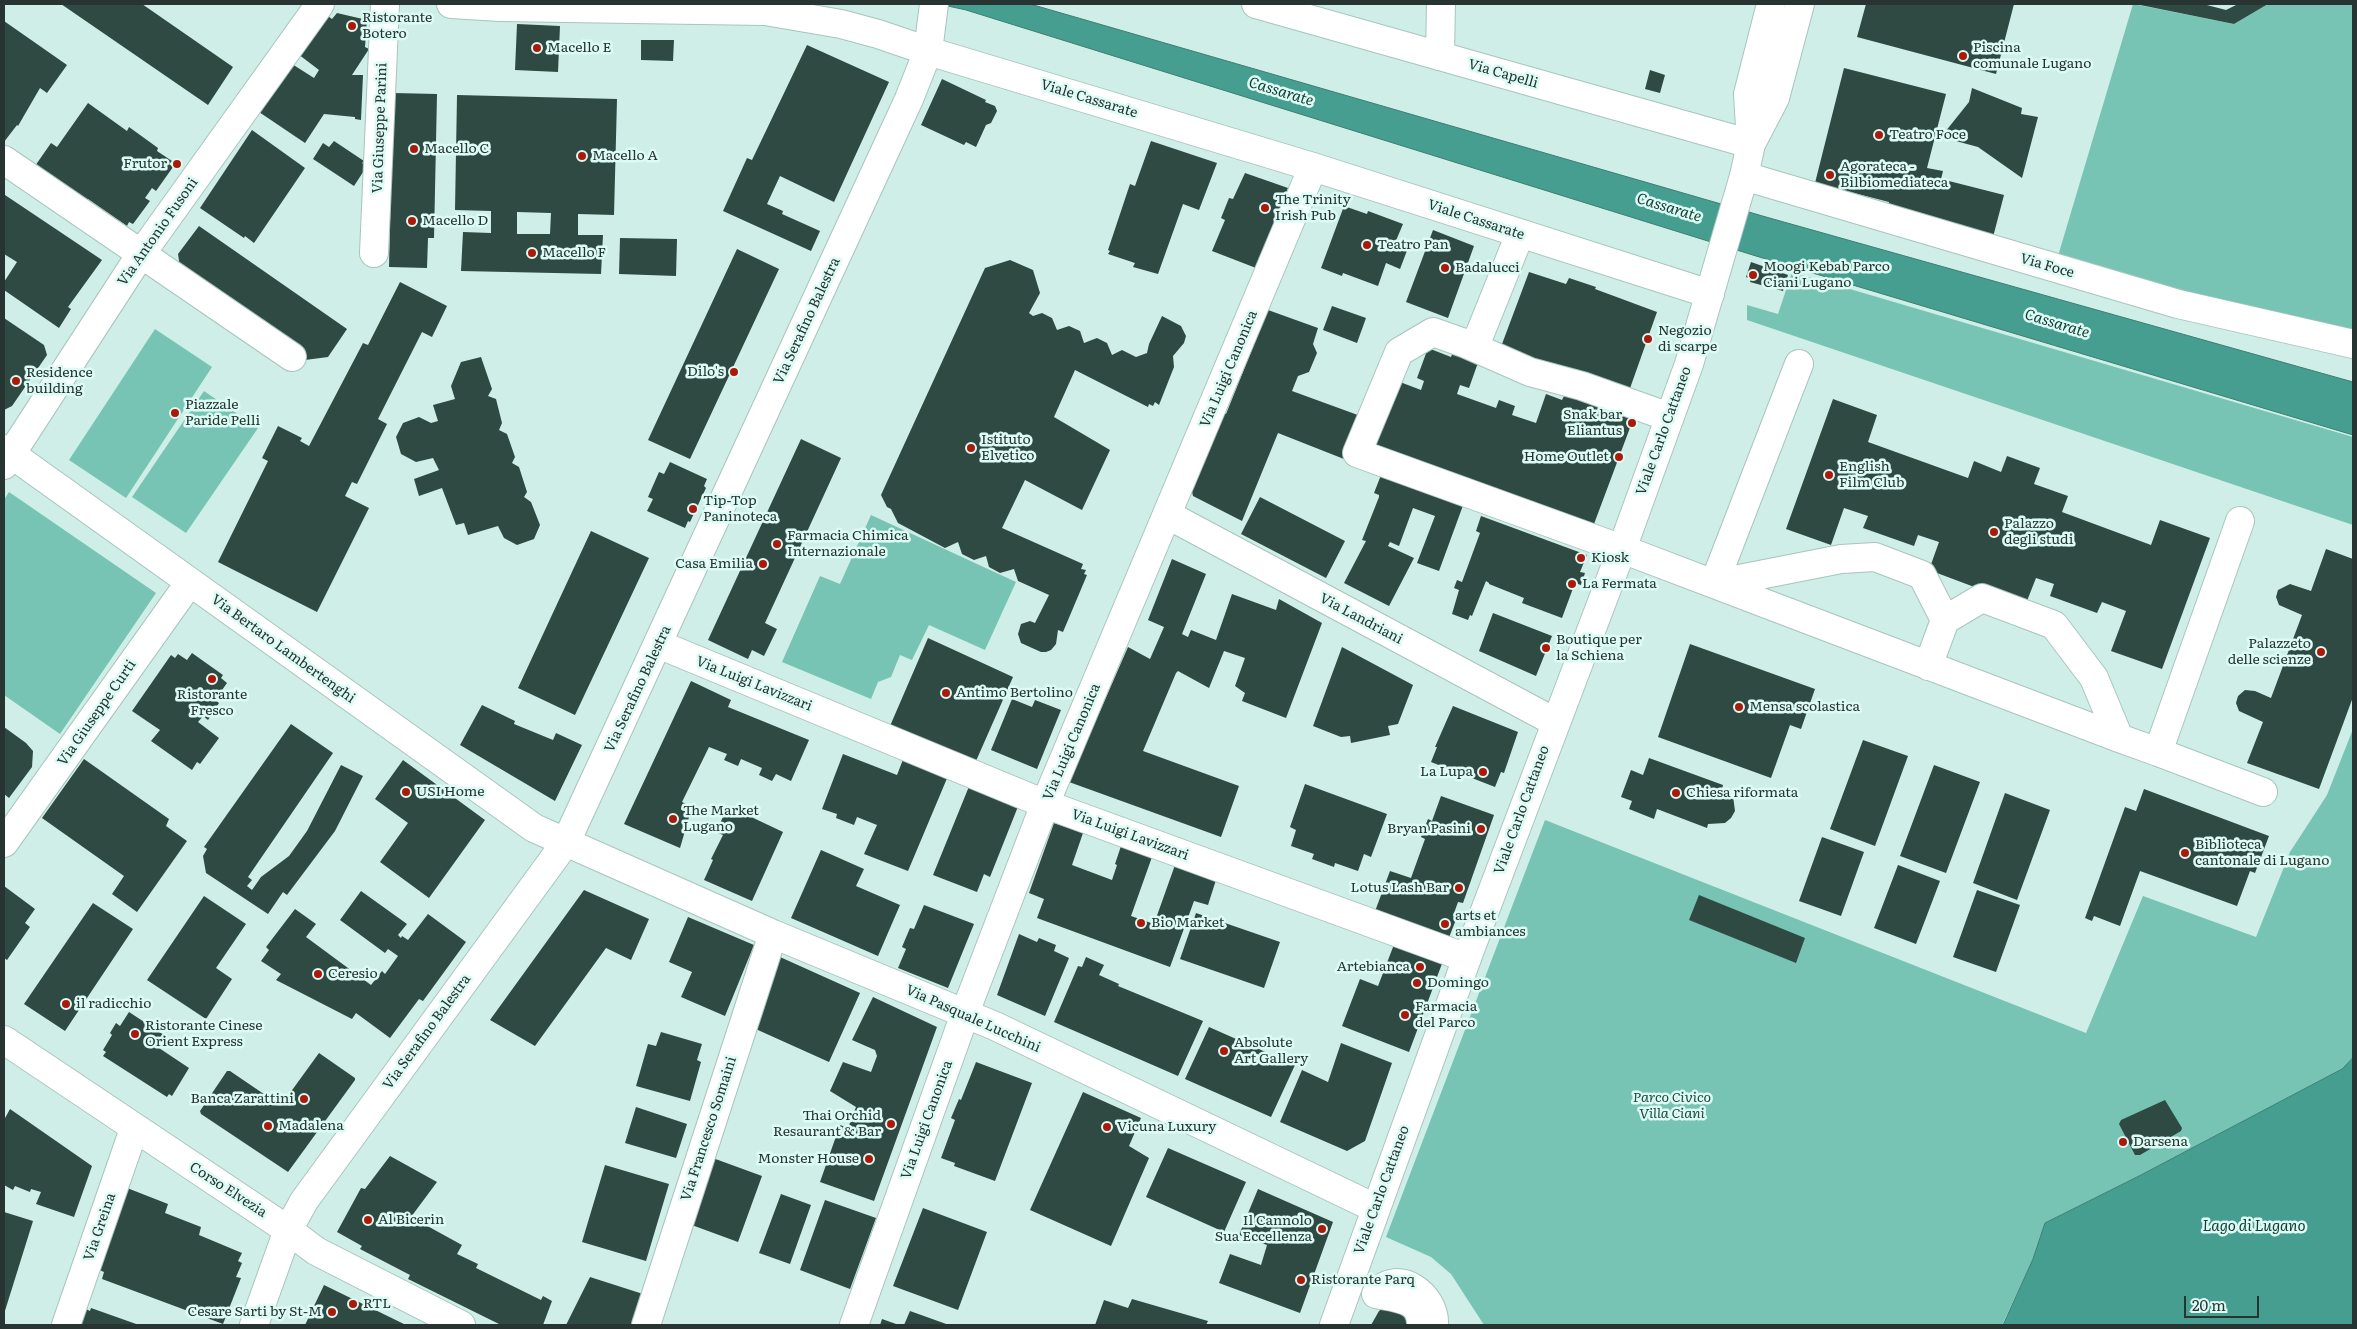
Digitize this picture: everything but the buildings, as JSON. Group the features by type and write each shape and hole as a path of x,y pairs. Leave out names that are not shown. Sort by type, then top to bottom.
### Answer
{"street":[{"name":"Via Antonio Fusoni","path":"6,456 142,254 320,4"},
{"name":"Via Giuseppe Parini","path":"374,253 385,4"},
{"name":"Viale Cassarate","path":"451,4 500,7 765,11 840,24 878,34 931,26 1313,168 1710,294"},
{"name":"Via Capelli","path":"1256,4 1290,9 1440,56 1750,144"},
{"path":"1440,56 1441,4"},
{"path":"1750,144 1748,94 1772,4"},
{"path":"1750,144 1775,98 1800,4"},
{"name":"Via Serafino Balestra","path":"254,1325 288,1230 304,1201 566,842 909,99 931,26"},
{"name":"Viale Carlo Cattaneo","path":"1340,1320 1375,1208 1555,722 1622,549 1689,364 1741,185 1750,144"},
{"path":"4,160 292,357"},
{"name":"Via Luigi Canonica","path":"854,1325 966,1014 1045,804 1313,168"},
{"name":"Via Foce","path":"1741,185 2178,304 2353,344"},
{"path":"1464,343 1477,341 1520,234"},
{"path":"1669,417 1582,386 1530,372 1464,343 1433,332 1400,352 1357,453 1622,549 2263,792"},
{"path":"1714,584 1798,364"},
{"name":"Via Bertaro Lambertenghi","path":"6,456 190,582 534,828 566,842"},
{"name":"Via Landriani","path":"1168,515 1555,722"},
{"path":"2158,752 2240,521"},
{"path":"1714,584 1841,559 1875,557 1922,575 1945,620"},
{"name":"Via Giuseppe Curti","path":"4,844 190,582"},
{"path":"1928,666 1945,620 1982,598 2054,625 2094,678 2119,738"},
{"name":"Via Luigi Lavizzari","path":"658,644 1045,804 1467,958"},
{"name":"Via Pasquale Lucchini","path":"566,842 773,934 966,1014 1375,1208"},
{"name":"Via Francesco Somaini","path":"646,1325 773,934"},
{"name":"Corso Elvezia","path":"4,1040 134,1129 288,1230 316,1251 461,1325"},
{"name":"Via Greina","path":"66,1325 134,1129"},
{"path":"1421,1325 1419,1314 1413,1305 1396,1297 1376,1294 1381,1287 1385,1284 1400,1284 1417,1291 1431,1306 1434,1325"}],"green space":[{"path":"2133,4 2234,24 2268,4 2353,4 2353,340 2058,256"},
{"path":"1792,272 2353,437 2353,525 1747,320 1747,305 1778,314"},
{"path":"155,329 212,367 126,498 69,460"},
{"path":"204,391 258,428 186,533 132,497"},
{"path":"9,492 156,593 60,734 4,695 4,500"},
{"path":"871,515 1016,582 985,650 929,625 912,660 900,655 891,677 878,682 871,699 782,662 820,576 840,584"},
{"name":"Parco Civico Villa Ciani","path":"2353,729 2353,1058 2342,1069 2141,1175 2045,1223 2033,1259 2002,1325 1484,1325 1451,1274 1431,1257 1386,1237 1545,820 2086,1033 2143,896 2256,937 2290,852 2327,795"}],"water":[{"name":"Cassarate","path":"939,4 1030,4 1766,217 2353,382 2353,435 1756,256 966,10"},
{"name":"Lago di Lugano","path":"2353,1058 2353,1325 2003,1325 2033,1259 2045,1223 2141,1175 2342,1069"}],"place":[{"name":"Ristorante Botero","path":"352,26"},
{"name":"Macello E","path":"537,48"},
{"name":"Piscina comunale Lugano","path":"1963,56"},
{"name":"Teatro Foce","path":"1879,135"},
{"name":"Macello C","path":"414,149"},
{"name":"Macello A","path":"582,156"},
{"name":"Frutor","path":"177,164"},
{"name":"Agorateca - Bilbiomediateca","path":"1830,175"},
{"name":"The Trinity Irish Pub","path":"1265,208"},
{"name":"Macello D","path":"412,221"},
{"name":"Teatro Pan","path":"1367,245"},
{"name":"Macello F","path":"532,253"},
{"name":"Badalucci","path":"1445,268"},
{"name":"Moogi Kebab Parco Ciani Lugano","path":"1753,275"},
{"name":"Negozio di scarpe","path":"1648,339"},
{"name":"Dilo's","path":"734,372"},
{"name":"Residence building","path":"16,381"},
{"name":"Piazzale Paride Pelli","path":"175,413"},
{"name":"Snak bar Eliantus","path":"1632,423"},
{"name":"Istituto Elvetico","path":"971,448"},
{"name":"Home Outlet","path":"1619,457"},
{"name":"English Film Club","path":"1829,475"},
{"name":"Tip-Top Paninoteca","path":"693,509"},
{"name":"Palazzo degli studi","path":"1994,532"},
{"name":"Farmacia Chimica Internazionale","path":"777,544"},
{"name":"Kiosk","path":"1581,558"},
{"name":"Casa Emilia","path":"763,564"},
{"name":"La Fermata","path":"1572,584"},
{"name":"Boutique per la Schiena","path":"1546,648"},
{"name":"Palazzeto delle scienze","path":"2321,652"},
{"name":"Ristorante Fresco","path":"212,679"},
{"name":"Antimo Bertolino","path":"946,693"},
{"name":"Mensa scolastica","path":"1739,707"},
{"name":"La Lupa","path":"1483,772"},
{"name":"USI Home","path":"406,792"},
{"name":"Chiesa riformata","path":"1676,793"},
{"name":"The Market Lugano","path":"673,819"},
{"name":"Bryan Pasini","path":"1481,829"},
{"name":"Biblioteca cantonale di Lugano","path":"2185,853"},
{"name":"Lotus Lash Bar","path":"1459,888"},
{"name":"Bio Market","path":"1141,923"},
{"name":"arts et ambiances","path":"1445,924"},
{"name":"Artebianca","path":"1420,967"},
{"name":"Ceresio","path":"318,974"},
{"name":"Domingo","path":"1417,983"},
{"name":"il radicchio","path":"66,1004"},
{"name":"Farmacia del Parco","path":"1405,1015"},
{"name":"Ristorante Cinese Orient Express","path":"135,1034"},
{"name":"Absolute Art Gallery","path":"1224,1051"},
{"name":"Banca Zarattini","path":"304,1099"},
{"name":"Thai Orchid Resaurant & Bar","path":"891,1124"},
{"name":"Madalena","path":"268,1126"},
{"name":"Vicuna Luxury","path":"1107,1127"},
{"name":"Darsena","path":"2123,1142"},
{"name":"Monster House","path":"869,1159"},
{"name":"Al Bicerin","path":"368,1220"},
{"name":"Il Cannolo Sua Eccellenza","path":"1322,1229"},
{"name":"Ristorante Parq","path":"1301,1280"},
{"name":"RTL","path":"353,1304"},
{"name":"Cesare Sarti by St-M","path":"332,1312"}]}
